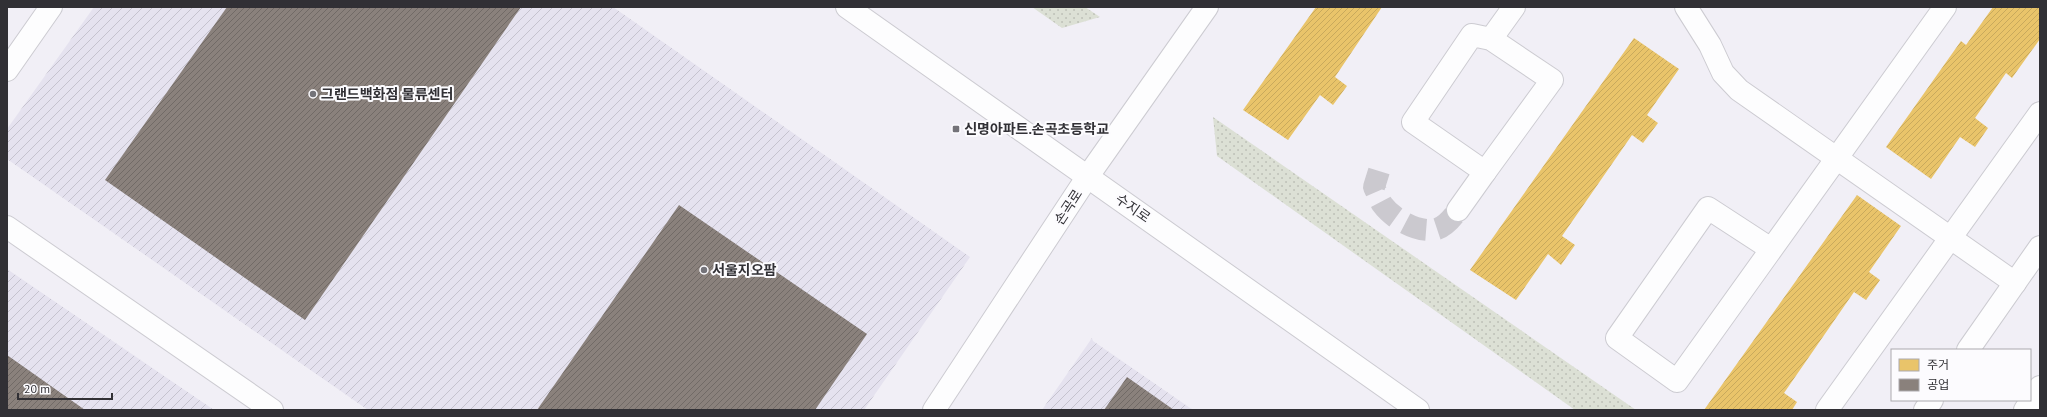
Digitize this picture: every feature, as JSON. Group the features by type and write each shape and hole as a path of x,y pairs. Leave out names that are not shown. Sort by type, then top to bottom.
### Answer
{"street":[{"path":"7,70 51,7"},
{"name":"수지로","path":"847,7 1418,410"},
{"name":"손곡로","path":"934,410 1088,176 1207,7"},
{"path":"1490,39 1514,7"},
{"path":"1686,7 1710,45 1723,73 1739,90 2015,283"},
{"path":"1771,249 1708,208 1617,338 1677,381 1945,7"},
{"path":"1458,210 1552,80 1490,39 1472,35 1414,122 1485,172"},
{"path":"1827,410 2040,113"},
{"path":"7,227 272,410"},
{"path":"1969,349 2040,247"},
{"path":"2025,410 2040,388"},
{"path":"1925,410 1931,401"}],"shaded area":[{"path":"94,7 613,7 970,257 864,410 368,410 7,159 7,129"},
{"path":"1032,7 1085,7 1100,17 1062,28"},
{"path":"1213,117 1636,410 1575,410 1217,156"},
{"path":"7,269 214,410 7,410"},
{"path":"1092,338 1093,341 1193,410 1042,410"}],"building: 주거":[{"path":"1316,7 1382,7 1335,77 1347,86 1333,105 1320,95 1288,140 1243,110"},
{"path":"1993,7 2040,7 2040,39 2012,78 2006,73 1975,118 1988,128 1975,147 1960,137 1931,179 1886,147 1961,41 1966,45"},
{"path":"1634,38 1679,69 1647,115 1658,123 1643,143 1632,135 1562,236 1575,245 1561,265 1548,254 1516,300 1470,270"},
{"path":"1857,195 1901,226 1869,272 1880,280 1866,300 1854,292 1784,393 1797,402 1792,410 1704,410"}],"building: 공업":[{"name":"그랜드백화점 물류센터","path":"227,7 521,7 305,320 105,180"},
{"name":"서울지오팜","path":"679,205 867,334 815,410 537,410"},
{"path":"7,355 85,410 7,410"},
{"path":"1127,377 1174,410 1104,410"}],"tunnel":[{"path":"1379,171 1374,187 1382,204 1387,210 1406,224 1422,229 1437,229 1446,224 1458,210"}],"place":[{"name":"그랜드백화점 물류센터","path":"313,94"},
{"name":"신명아파트.손곡초등학교","path":"956,129"},
{"name":"서울지오팜","path":"704,270"}]}
